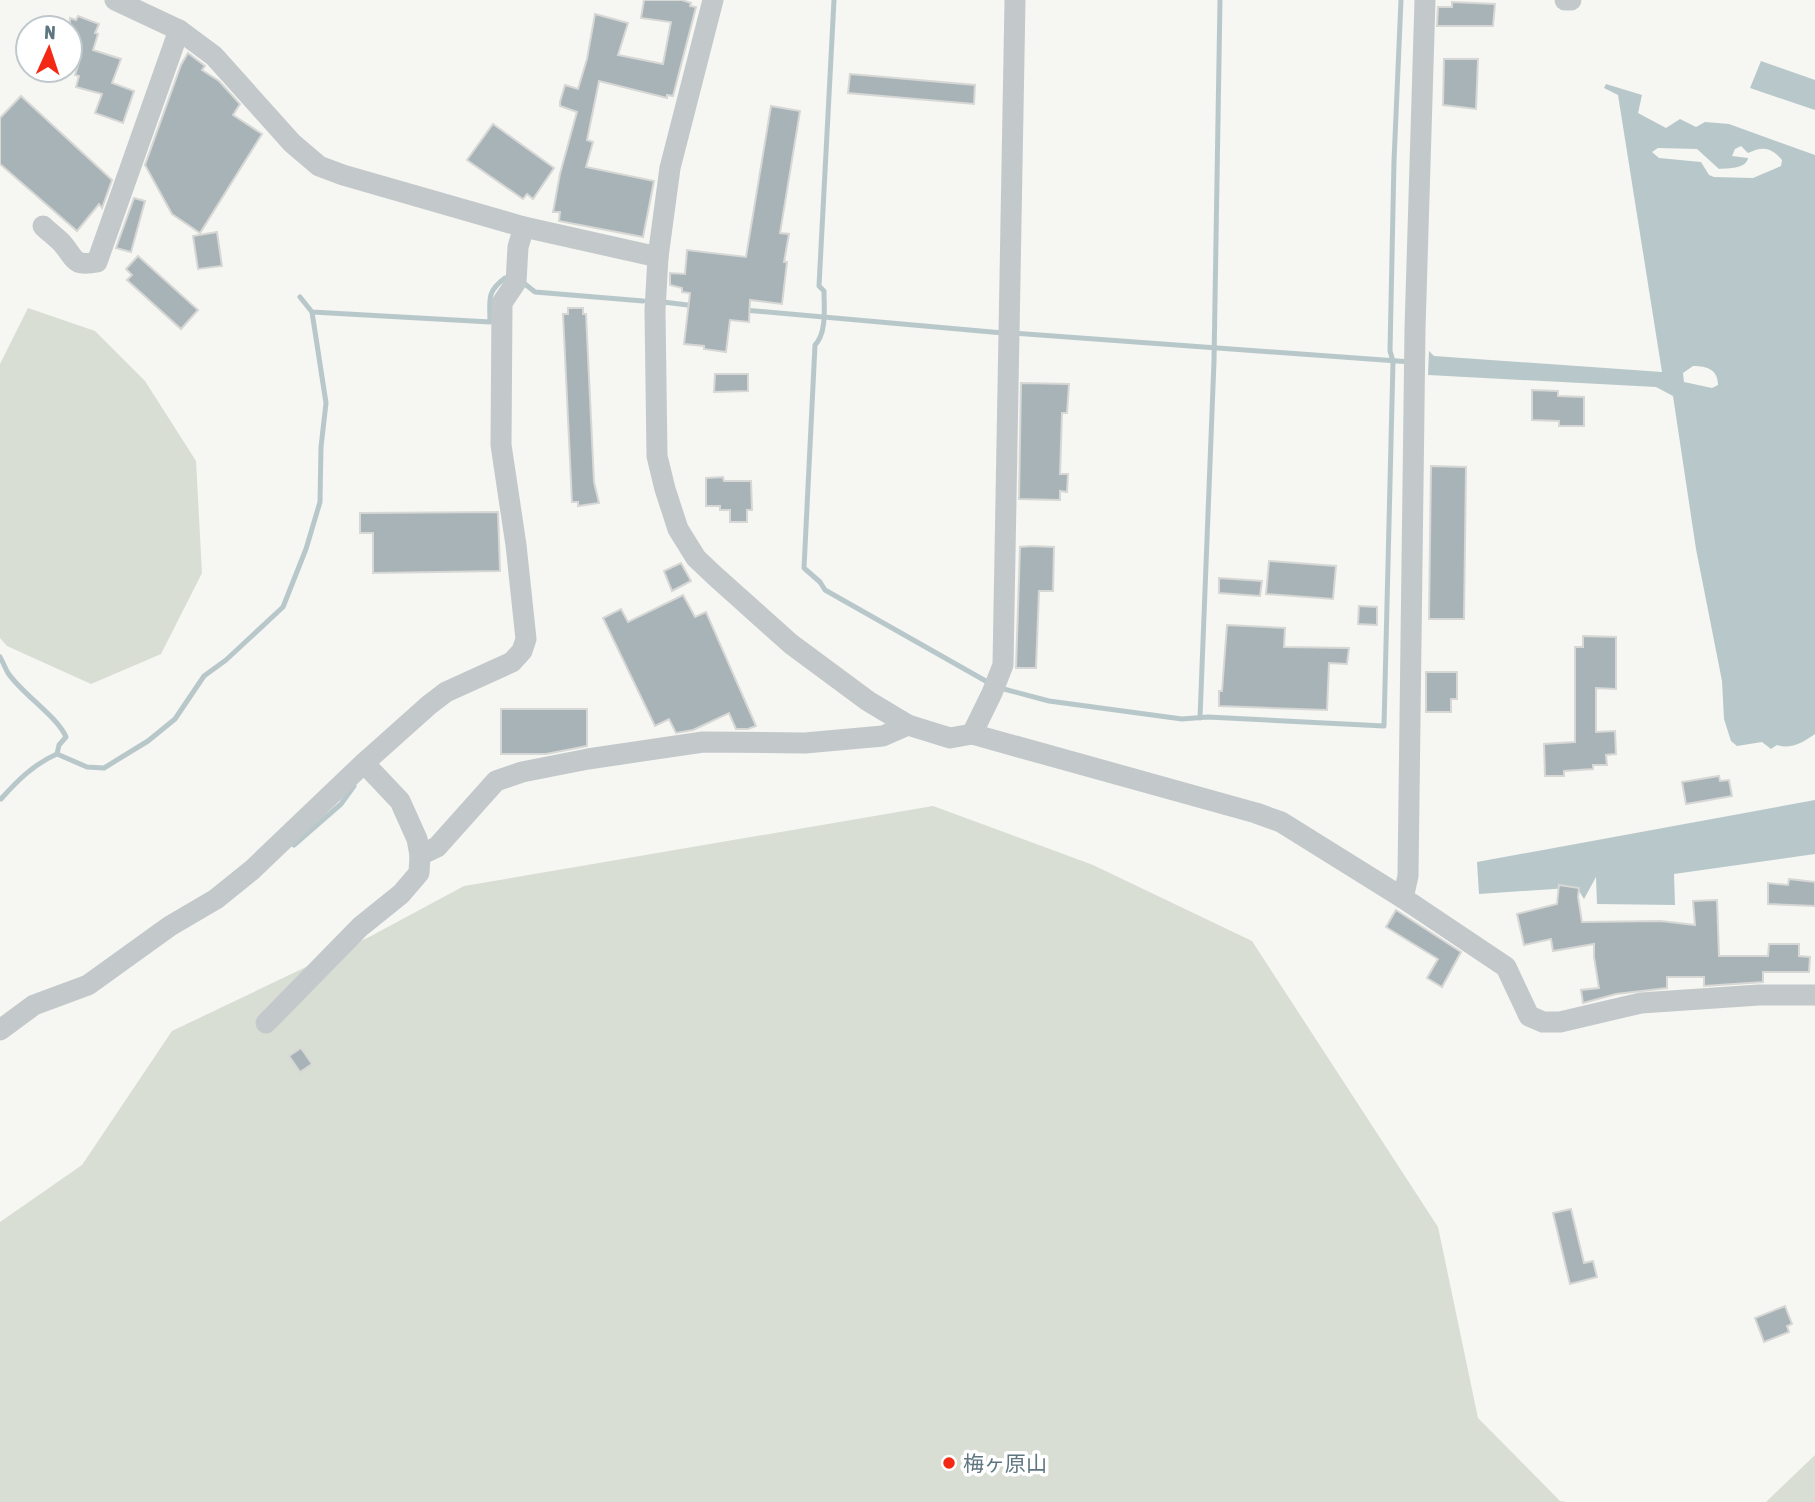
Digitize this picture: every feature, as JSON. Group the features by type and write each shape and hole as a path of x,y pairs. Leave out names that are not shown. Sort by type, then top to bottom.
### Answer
{"street":[{"path":"115,0 141,5 214,56 292,144 319,166 524,227 658,257"},
{"path":"713,0 670,168 658,257 655,310 657,456 678,529 696,558 791,644 868,701 908,724 950,738 972,734 1281,822 1403,898 1506,967 1529,1016 1543,1023 1560,1022 1641,1003 1759,995 1815,995"},
{"path":"972,734 1003,664 1015,0"},
{"path":"1403,898 1408,876 1415,329 1425,0"},
{"path":"1565,0 1571,0"},
{"path":"43,226 63,244 74,260 83,265 97,262 179,30"},
{"path":"0,1030 34,1005 88,985 170,926 216,899 252,870 364,763 446,692 512,662 522,651 526,639 516,545 500,445 502,303 516,282 518,247 524,227"},
{"path":"420,855 437,847 496,781 522,772 703,741 805,743 883,736 908,724"},
{"path":"266,1023 360,927 401,894 419,873 417,839 400,801 364,763"}],"shaded area":[{"path":"1761,61 1815,80 1815,110 1750,88"},
{"path":"1606,84 1642,95 1638,113 1666,128 1680,119 1696,127 1705,122 1729,124 1815,155 1815,734 1792,746 1777,745 1771,749 1762,742 1737,746 1731,741 1724,719 1722,681 1696,549 1673,396 1656,387 1428,375 1429,351 1434,356 1662,372 1618,95 1604,88","holes":["1741,146 1748,153 1758,149 1770,150 1782,160 1781,166 1753,178 1714,177 1709,175 1701,162 1659,158 1652,152 1658,148 1697,149 1719,169 1736,167 1747,162 1748,158 1732,156 1735,149","1693,366 1714,372 1718,385 1712,388 1684,382 1683,373"]},
{"path":"28,308 95,331 145,381 196,461 202,573 161,654 91,684 7,646 0,638 0,364"},
{"path":"1815,800 1815,854 1674,874 1675,905 1597,904 1596,877 1584,899 1579,891 1569,888 1479,894 1477,862"},
{"path":"933,806 1093,865 1252,941 1438,1227 1478,1418 1560,1501 1566,1502 0,1502 0,1222 82,1165 172,1031 371,936 464,886"},
{"path":"1815,1455 1815,1502 1766,1502"}],"building":[{"path":"644,0 682,0 696,7 673,96 667,95 667,98 599,81 587,140 593,142 586,167 654,181 643,237 559,221 560,212 553,212 577,112 560,106 560,102 565,85 578,89 587,59 595,14 628,23 618,55 663,64 671,22 641,18"},
{"path":"1452,2 1495,4 1493,26 1437,26 1438,7 1452,7"},
{"path":"84,18 99,24 93,50 121,59 112,83 134,91 123,123 95,113 102,94 76,87 77,84 84,84"},
{"path":"188,53 205,66 202,70 219,81 240,104 233,115 262,134 200,233 172,214 145,165 181,65"},
{"path":"1444,59 1478,59 1476,109 1443,105"},
{"path":"850,74 975,85 974,104 848,93"},
{"path":"21,96 112,180 102,208 99,204 77,231 0,164 0,118"},
{"path":"771,106 800,111 780,233 789,234 784,262 787,262 782,304 750,300 749,322 730,320 726,352 684,344 690,293 670,285 670,273 685,274 687,250 746,257"},
{"path":"493,124 554,168 533,199 527,194 523,199 467,160"},
{"path":"134,198 145,201 131,252 116,248"},
{"path":"217,232 222,266 198,269 193,236"},
{"path":"138,256 198,310 181,329 127,280 132,275 126,269"},
{"path":"568,308 583,308 583,314 586,314 594,482 599,503 578,506 578,502 572,502 563,314 568,314"},
{"path":"715,374 748,374 748,391 714,392"},
{"path":"1021,383 1069,384 1067,413 1062,413 1060,474 1068,474 1067,492 1060,491 1060,500 1019,499"},
{"path":"1532,390 1558,391 1558,396 1584,397 1584,426 1559,426 1559,421 1532,420"},
{"path":"1431,466 1466,467 1464,619 1429,619"},
{"path":"723,477 724,481 751,481 752,510 747,510 747,522 730,522 730,510 720,510 720,506 706,506 706,478"},
{"path":"498,512 500,571 373,573 373,533 360,533 360,513"},
{"path":"1020,547 1054,547 1053,591 1039,591 1036,668 1016,668"},
{"path":"1269,561 1336,566 1333,599 1266,594"},
{"path":"681,563 691,581 672,591 664,571"},
{"path":"1219,578 1262,581 1260,596 1219,593"},
{"path":"683,595 695,617 706,612 756,726 736,729 729,713 693,730 676,733 669,719 655,726 603,618 621,609 628,622"},
{"path":"1359,606 1377,607 1377,625 1358,624"},
{"path":"1227,625 1285,628 1284,647 1349,648 1347,664 1329,663 1327,710 1219,706"},
{"path":"1583,636 1616,637 1616,689 1596,688 1596,732 1615,731 1616,754 1606,755 1607,765 1564,771 1564,776 1545,776 1544,744 1575,742 1575,647 1583,647"},
{"path":"1426,672 1457,672 1457,699 1451,699 1451,712 1426,712"},
{"path":"501,709 587,709 587,746 546,754 501,754"},
{"path":"1719,776 1720,781 1729,780 1732,796 1686,804 1682,782"},
{"path":"1789,879 1815,882 1815,906 1768,904 1768,883 1788,885"},
{"path":"1559,885 1579,888 1582,922 1661,921 1695,925 1693,901 1717,900 1719,956 1768,956 1769,944 1799,944 1799,956 1810,957 1809,972 1763,972 1763,982 1704,986 1704,977 1667,977 1667,988 1616,994 1583,1003 1581,990 1599,988 1594,944 1553,951 1551,939 1524,945 1517,914 1557,904"},
{"path":"1396,910 1461,952 1442,987 1427,978 1438,959 1386,927"},
{"path":"301,1048 312,1064 300,1072 289,1056"},
{"path":"1571,1209 1584,1263 1593,1261 1597,1277 1570,1284 1553,1213"},
{"path":"1785,1306 1792,1324 1787,1326 1789,1332 1764,1342 1755,1318"}],"waterway":[{"path":"834,0 819,286 824,291 824,320 815,345 804,568 825,590 991,684"},
{"path":"1200,718 1214,361 1220,0"},
{"path":"1000,688 1049,701 1182,719 1208,717 1384,726 1393,361 1390,351 1394,161 1401,0"},
{"path":"300,297 312,312 490,322 492,292 505,278 512,279"},
{"path":"525,284 535,292 643,301"},
{"path":"663,302 696,306"},
{"path":"744,310 1003,333"},
{"path":"1,799 27,773 57,754 87,767 104,768 148,741 175,719 204,676 226,660 283,607 306,549 320,502 321,447 326,403 312,312"},
{"path":"1012,333 1411,362"},
{"path":"0,657 14,681 47,713 66,737 59,745 57,754"},
{"path":"294,845 341,804 354,786"}],"place":[{"name":"梅ヶ原山","path":"949,1463"}]}
